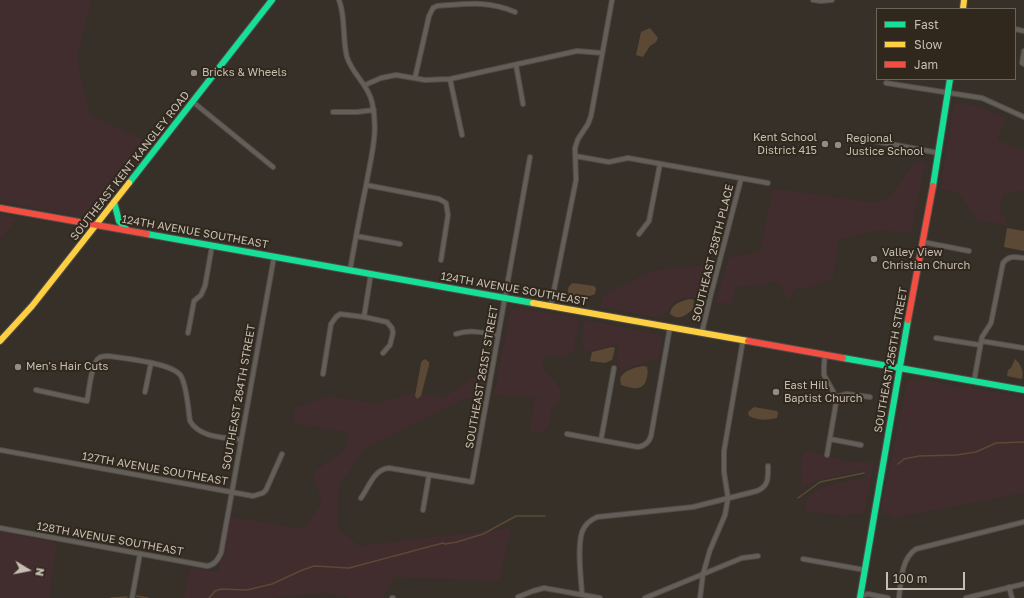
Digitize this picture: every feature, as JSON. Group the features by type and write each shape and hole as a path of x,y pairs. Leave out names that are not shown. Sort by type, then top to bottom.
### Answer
{"street":[{"name":"SOUTHEAST KENT KANGLEY ROAD","path":"0,341 32,306 272,0"},
{"path":"339,0 342,8 348,59 365,85 372,99 376,132 350,270"},
{"path":"551,305 576,180 575,148 578,139 591,116 612,0"},
{"path":"814,0 831,0"},
{"path":"414,78 429,16 433,8 437,6 482,2 501,4 515,12"},
{"path":"365,85 388,76 396,75 436,80 450,79 577,51 602,53"},
{"path":"1024,51 1022,63 1024,64"},
{"path":"516,65 523,104"},
{"path":"450,79 462,135"},
{"name":"SOUTHEAST 256TH STREET","path":"861,597 899,368 939,153 950,80"},
{"path":"886,83 982,98 1024,117"},
{"path":"193,102 273,167"},
{"path":"333,112 374,110"},
{"path":"863,139 939,153"},
{"path":"575,156 609,162 628,158 768,183"},
{"name":"SOUTHEAST 261ST STREET","path":"429,475 472,482 530,157"},
{"path":"639,234 648,221 660,164"},
{"name":"SOUTHEAST 258TH PLACE","path":"702,332 741,178"},
{"path":"366,185 439,199 446,203 448,215 441,260"},
{"path":"114,202 119,222 127,230"},
{"name":"124TH AVENUE SOUTHEAST","path":"0,208 1024,390"},
{"path":"356,236 400,244"},
{"path":"922,242 969,251"},
{"path":"188,333 194,301 201,295 205,286 212,246"},
{"name":"SOUTHEAST 264TH STREET","path":"216,562 221,553 240,440 274,257"},
{"path":"974,381 983,335 991,323 1003,263 1010,257 1024,258"},
{"path":"364,317 371,273"},
{"path":"323,374 331,324 336,316 344,314 387,322 392,328 393,333 390,345 383,353"},
{"path":"567,434 638,447 645,445 650,440 670,327"},
{"path":"456,334 471,331 498,335"},
{"path":"936,338 1024,348"},
{"path":"700,598 703,574 710,550 725,515 728,498 724,472 724,451 743,340"},
{"path":"826,355 824,375 835,397 836,406 827,455"},
{"path":"36,390 87,401 94,367 98,358 102,356 167,366 180,374 183,380 190,421 193,426 208,434 240,440"},
{"path":"145,392 151,363"},
{"path":"601,440 614,368"},
{"path":"835,397 847,394 870,397"},
{"path":"830,439 861,444"},
{"name":"127TH AVENUE SOUTHEAST","path":"0,450 253,496 263,493 269,484 282,454"},
{"path":"582,594 580,542 582,531 590,520 597,517 694,507 757,491 763,489 767,481 768,466"},
{"path":"361,498 379,471 384,469 389,468 429,475 423,510"},
{"path":"899,598 903,570 906,560 911,552 923,546 1024,522"},
{"name":"128TH AVENUE SOUTHEAST","path":"0,528 207,566 211,566 216,562"},
{"path":"132,598 140,554"},
{"path":"645,598 742,558 758,556"},
{"path":"803,559 865,570"},
{"path":"966,598 1024,584"},
{"path":"1010,587 1012,598"},
{"path":"518,597 544,588 600,598"},
{"path":"861,597 868,594 888,598"}],"shaded area":[{"path":"0,0 91,0 77,58 89,114 151,143 88,216 81,217 0,202"},
{"path":"650,28 658,38 656,42 650,46 643,57 636,55 641,32"},
{"path":"954,102 976,106 1006,118 997,140 1024,150 1024,190 1002,195 1000,213 1006,216 1005,225 977,220 959,193 940,188"},
{"path":"915,161 925,162 911,233 880,230 839,239 833,278 806,289 795,288 789,302 777,281 759,285 736,287 732,303 715,303 729,257 760,251 773,188 874,203 891,196"},
{"path":"0,214 18,218 0,240"},
{"path":"1007,228 1024,231 1024,251 1004,247"},
{"path":"708,266 701,299 688,298 678,301 673,304 662,318 600,307 604,296 610,290 631,282 644,274 670,268"},
{"path":"573,283 594,286 596,288 595,294 587,297 583,301 569,298 568,289"},
{"path":"690,299 694,300 693,309 687,314 682,317 676,317 670,314 674,305"},
{"path":"517,308 575,317 578,320 579,325 573,351 571,353 561,356 547,355 543,360 544,369 556,383 561,396 552,409 550,422 547,429 541,432 529,433 535,397 494,395 510,311"},
{"path":"585,320 659,334 662,339 658,359 633,366 621,372 616,360 619,344 588,352 581,346"},
{"path":"612,347 615,348 612,360 605,363 590,361 592,352"},
{"path":"425,359 429,362 429,365 421,396 417,399 415,396 421,363"},
{"path":"1015,359 1022,368 1022,379 1007,376 1008,370 1011,368"},
{"path":"643,366 647,367 648,374 642,386 636,388 621,385 620,379 624,373"},
{"path":"488,367 483,394 460,401 366,448 339,486 337,526 359,546 511,528 499,581 394,577 383,598 349,598 324,593 270,598 184,598 190,567 218,572 227,516 303,529 322,503 313,473 346,449 348,432 292,423 296,406 304,405 330,396 375,404 412,393 443,398"},
{"path":"913,378 1024,397 1024,493 894,518 890,513 883,516 882,504 906,384 907,381"},
{"path":"754,407 777,411 777,418 763,420 749,416 748,412"},
{"path":"803,451 840,458 843,462 866,462 874,464 864,513 846,516 804,511 807,498 821,487 865,477 866,470 818,480 800,489 802,472 800,472"},
{"path":"0,531 57,543 49,598 0,598"}],"waterway":[{"path":"898,464 904,459 919,456 956,455 976,452 996,443 1024,442"},
{"path":"798,498 820,482 864,473"},
{"path":"209,598 215,591 221,589 247,590 272,584 314,566 349,568 443,543 457,542 483,534 516,516 545,516"},
{"path":"136,596 148,598"},
{"path":"111,598 127,597"}],"traffic: fast":[{"path":"129,183 272,0"},
{"path":"933,186 950,80"},
{"path":"114,202 119,221 127,230"},
{"path":"147,234 533,303"},
{"path":"860,598 908,320"},
{"path":"843,358 1024,390"}],"traffic: slow":[{"path":"963,8 964,0"},
{"path":"0,341 32,306 129,183"},
{"path":"533,303 748,341"}],"traffic: jam":[{"path":"908,320 933,186"},
{"path":"0,208 147,234"},
{"path":"748,341 843,358"}],"place":[{"name":"Bricks & Wheels","path":"194,73"},
{"name":"Kent School District 415","path":"825,144"},
{"name":"Regional Justice School","path":"838,145"},
{"name":"Valley View Christian Church","path":"874,259"},
{"name":"Men's Hair Cuts","path":"18,367"},
{"name":"East Hill Baptist Church","path":"776,392"}]}
